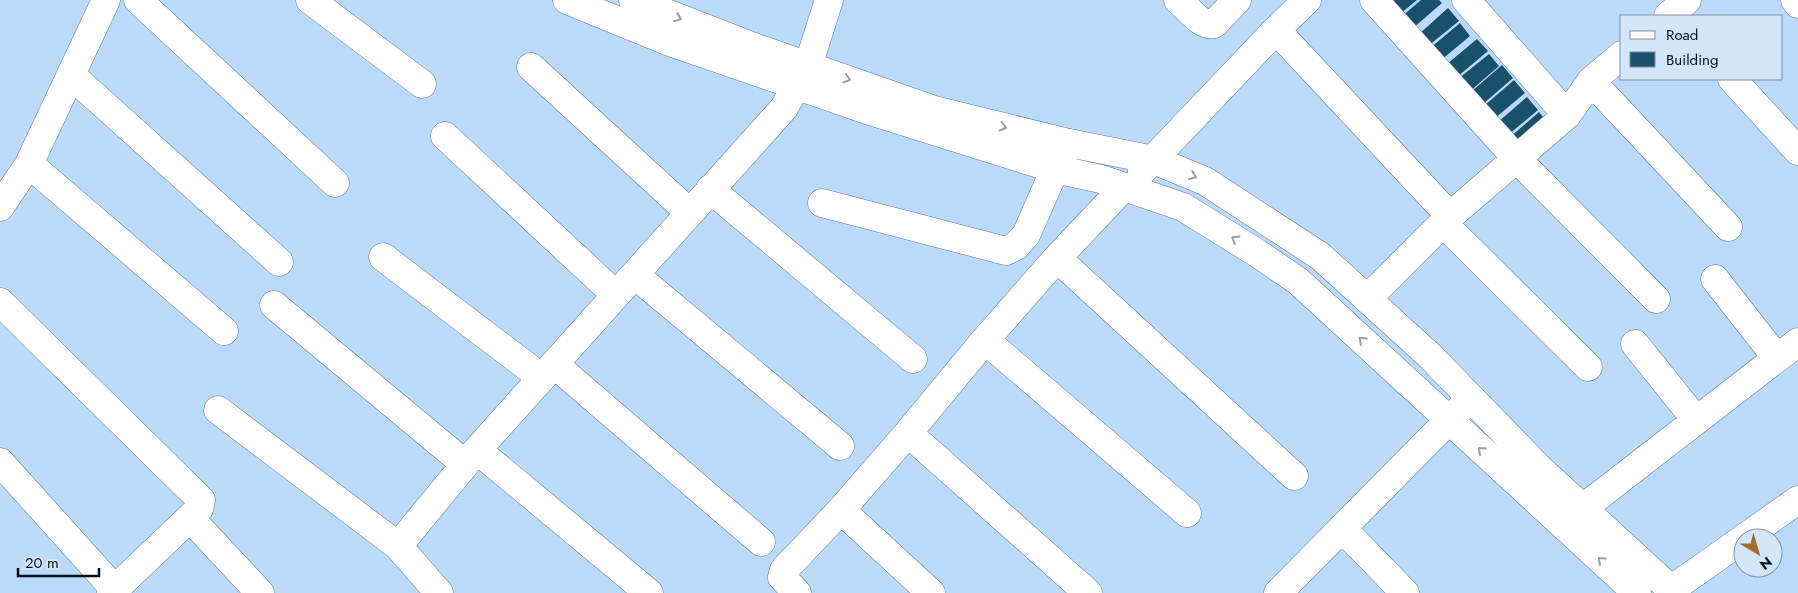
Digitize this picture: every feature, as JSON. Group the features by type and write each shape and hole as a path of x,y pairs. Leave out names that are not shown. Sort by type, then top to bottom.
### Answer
{"street":[{"path":"0,207 29,164 106,0"},
{"path":"138,0 335,183"},
{"path":"310,0 422,84"},
{"path":"567,0 670,42 1069,143 1154,160 1205,181 1320,256 1429,355 1539,468 1674,591 1733,546"},
{"path":"633,0 754,47 802,76 870,112 1055,169 1101,178 1183,208 1257,252 1298,281 1637,593"},
{"path":"398,546 471,457 784,108 802,76 829,0"},
{"path":"1178,0 1209,25 1214,24 1237,0"},
{"path":"797,593 782,577 784,570 841,510 1057,258 1307,0"},
{"path":"1374,0 1517,160 1656,299"},
{"path":"1466,0 1567,115"},
{"path":"1795,0 1798,4"},
{"path":"1276,30 1447,219 1588,367"},
{"path":"1367,299 1447,219 1567,115 1591,82 1620,58"},
{"path":"531,67 690,213"},
{"path":"71,75 280,262"},
{"path":"1733,80 1798,151"},
{"path":"1591,82 1728,227"},
{"path":"445,136 616,295"},
{"path":"822,202 1006,251 1016,246 1026,235 1055,169 1069,143"},
{"path":"29,164 224,331"},
{"path":"710,189 913,359"},
{"path":"383,257 548,371 761,542"},
{"path":"1057,258 1294,476"},
{"path":"634,275 840,446"},
{"path":"1715,279 1776,357"},
{"path":"0,302 201,500 199,509 114,592 0,462"},
{"path":"274,306 648,593"},
{"path":"985,340 1186,513"},
{"path":"1583,508 1776,357 1798,342"},
{"path":"1635,344 1696,420"},
{"path":"1278,593 1470,398"},
{"path":"218,410 398,546 438,593"},
{"path":"908,433 1088,593"},
{"path":"1759,528 1798,501"},
{"path":"841,510 932,593"},
{"path":"190,518 260,593"},
{"path":"1342,528 1405,593"}],"building":[{"path":"1392,0 1417,0 1400,14"},
{"path":"1421,0 1439,0 1442,3 1412,29 1401,17"},
{"path":"1448,8 1459,21 1428,46 1418,35"},
{"path":"1460,23 1470,36 1440,61 1429,49"},
{"path":"1477,39 1488,51 1457,77 1447,64"},
{"path":"1489,54 1499,66 1469,92 1458,79"},
{"path":"1502,65 1513,78 1483,104 1472,91"},
{"path":"1514,80 1525,93 1494,119 1484,106"},
{"path":"1527,97 1538,110 1508,135 1497,123"},
{"path":"1539,112 1549,124 1519,150 1509,138"}]}
